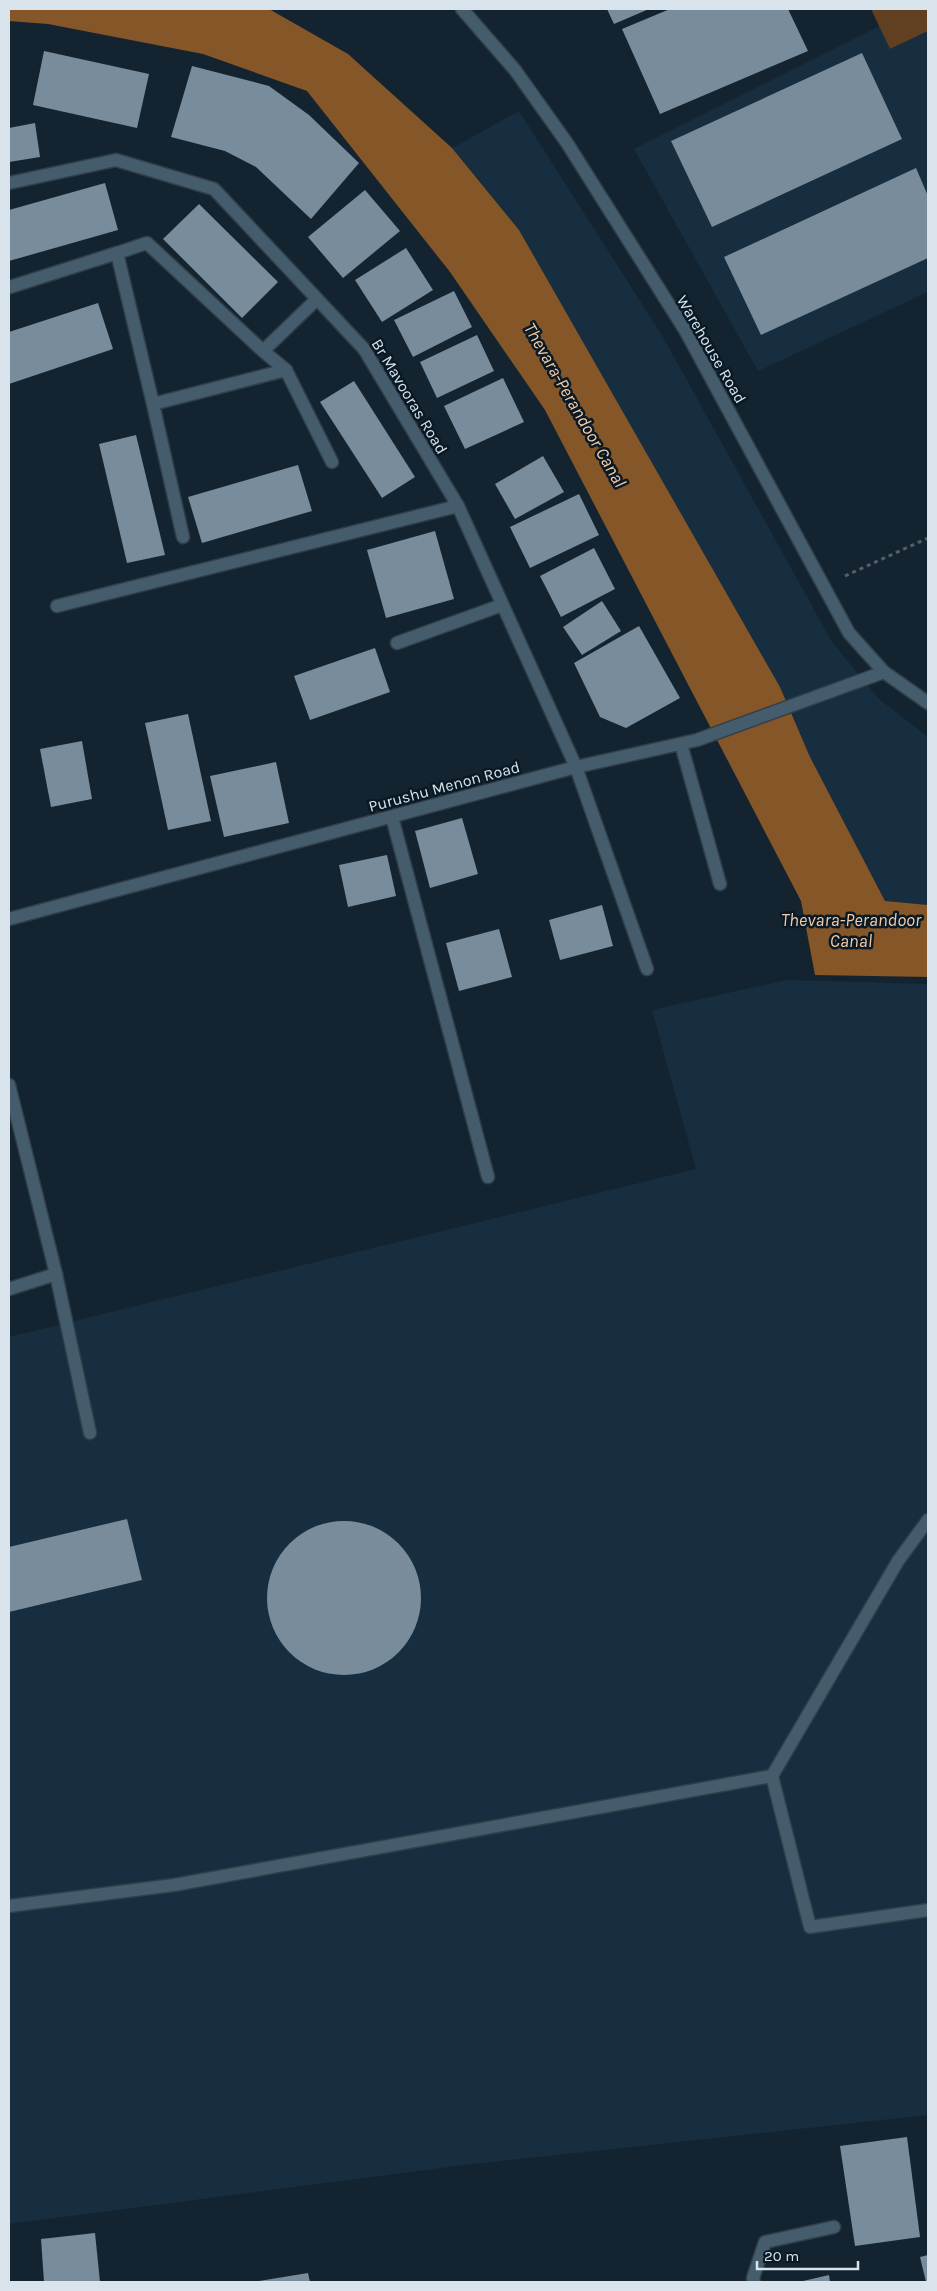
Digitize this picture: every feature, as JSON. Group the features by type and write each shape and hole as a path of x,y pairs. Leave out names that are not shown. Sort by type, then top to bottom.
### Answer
{"street":[{"name":"Warehouse Road","path":"462,9 515,70 567,143 685,330 849,633 884,672 928,703"},
{"name":"Br Mavooras Road","path":"9,182 116,160 214,189 364,349 458,506 576,767 647,969"},
{"path":"10,288 147,243 286,370 332,462"},
{"path":"117,253 183,537"},
{"path":"263,351 317,299"},
{"path":"153,404 286,370"},
{"path":"57,606 458,506"},
{"path":"397,643 502,605"},
{"name":"Purushu Menon Road","path":"9,918 576,767 697,740 815,699 884,672"},
{"path":"681,744 720,884"},
{"path":"392,816 488,1178"},
{"path":"9,1085 56,1274 90,1433"},
{"path":"9,1289 56,1274"},
{"path":"928,1520 898,1561 772,1776 810,1927 928,1910"},
{"path":"9,1906 174,1885 772,1776"},
{"path":"754,2282 753,2278 765,2242 834,2227"}],"path":[{"path":"824,586 928,538"}],"shaded area":[{"path":"871,9 928,9 928,31 890,49"},
{"path":"880,26 890,49 928,31 928,292 758,371 634,149"},
{"path":"519,111 663,337 832,642 879,699 928,737 928,905 885,901 810,757 780,687 519,230 452,148"},
{"path":"787,980 928,984 928,2115 464,2165 9,2224 9,1337 696,1169 652,1010"}],"water":[{"name":"Thevara-Perandoor Canal","path":"9,9 269,9 348,54 452,148 519,230 780,687 810,757 885,901 928,905 928,977 815,975 801,901 545,410 450,272 307,91 203,54 48,24 9,21"}],"building":[{"path":"607,9 649,9 614,24"},
{"path":"670,9 788,9 808,51 660,114 622,29"},
{"path":"44,51 149,74 137,128 33,105"},
{"path":"862,53 902,139 712,227 671,141"},
{"path":"192,66 269,86 309,115 359,163 311,219 256,167 225,151 171,137"},
{"path":"35,123 40,157 9,162 9,128"},
{"path":"916,168 928,196 928,258 761,335 724,257"},
{"path":"105,183 118,230 9,261 9,210"},
{"path":"365,190 400,231 343,278 308,237"},
{"path":"199,204 278,282 242,318 163,239"},
{"path":"406,248 433,290 382,322 355,280"},
{"path":"454,291 472,327 413,357 394,320"},
{"path":"98,303 113,349 9,384 9,332"},
{"path":"477,335 494,371 437,398 420,362"},
{"path":"503,378 524,422 465,449 444,406"},
{"path":"354,381 415,477 382,498 320,402"},
{"path":"136,435 165,555 127,563 99,444"},
{"path":"543,456 564,492 515,519 495,484"},
{"path":"298,465 312,511 202,543 188,497"},
{"path":"579,494 599,535 530,568 510,527"},
{"path":"435,531 454,599 386,618 367,550"},
{"path":"594,548 615,589 561,617 540,576"},
{"path":"602,601 621,631 582,655 563,627"},
{"path":"639,626 680,698 626,728 600,717 574,663"},
{"path":"375,648 390,692 310,720 294,676"},
{"path":"188,714 211,821 168,830 145,723"},
{"path":"82,741 92,799 51,807 40,749"},
{"path":"276,762 289,823 224,837 210,776"},
{"path":"462,818 478,874 430,888 415,831"},
{"path":"387,855 396,896 348,907 339,865"},
{"path":"602,905 613,946 560,960 549,920"},
{"path":"499,929 512,977 459,991 446,943"},
{"path":"127,1519 142,1580 9,1612 9,1547"},
{"path":"344,1521 359,1522 374,1527 399,1543 415,1568 420,1583 420,1613 415,1628 399,1653 374,1669 359,1674 344,1675 329,1674 314,1669 289,1653 273,1628 268,1613 267,1598 268,1583 273,1568 289,1543 314,1527 329,1522"},
{"path":"907,2137 920,2237 855,2246 840,2146"},
{"path":"95,2233 100,2282 44,2282 41,2239"},
{"path":"928,2255 928,2282 926,2282 920,2257"},
{"path":"308,2273 310,2282 259,2282 259,2281"},
{"path":"829,2275 830,2282 803,2282 803,2281"}]}
